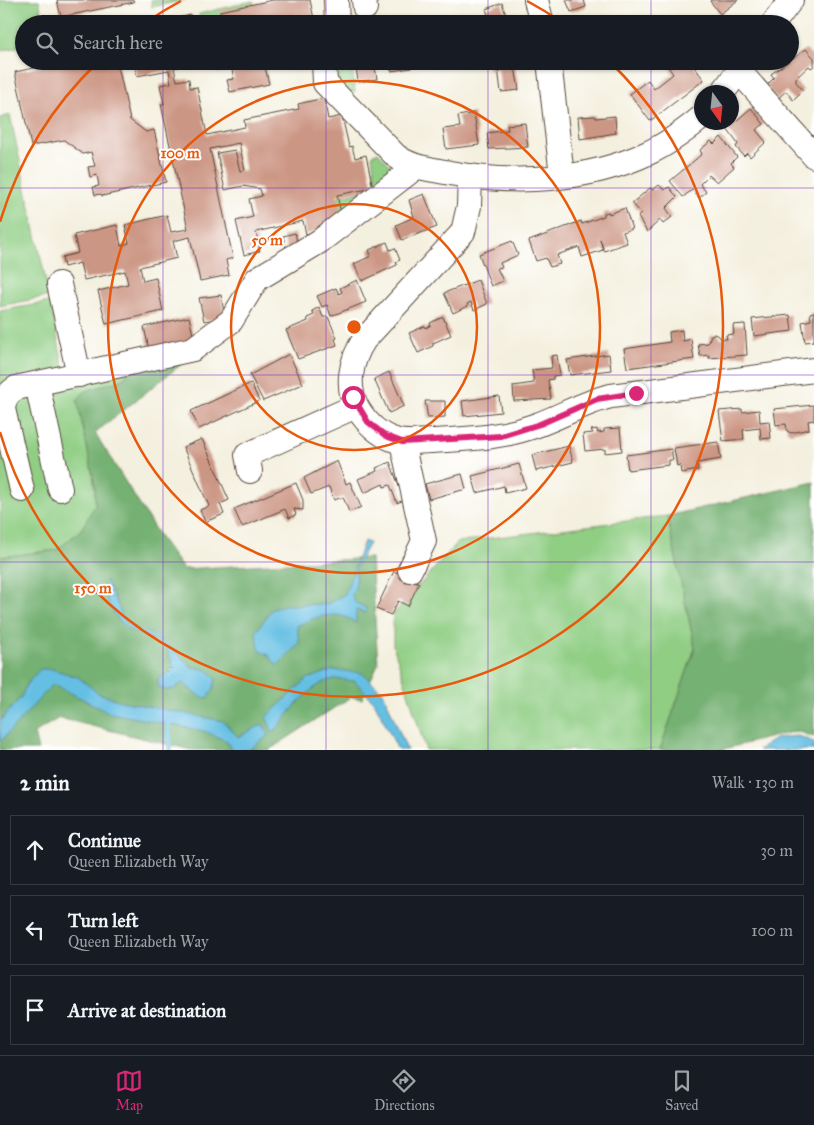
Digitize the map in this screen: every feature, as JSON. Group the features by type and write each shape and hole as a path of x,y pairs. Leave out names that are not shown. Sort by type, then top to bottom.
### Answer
{"street":[{"path":"336,0 337,15"},
{"path":"536,0 540,15"},
{"path":"780,15 792,0"},
{"path":"324,70 325,83 404,163 416,167 470,176 518,178 562,176 613,166 649,153 664,145 694,123"},
{"path":"550,70 562,176"},
{"path":"728,85 740,70"},
{"path":"746,70 814,156"},
{"path":"22,490 3,409 4,401 8,394 16,388 193,349 231,321 257,279 320,240 416,167"},
{"path":"470,176 469,206 463,232 358,350 351,373 353,397 356,406 377,431 402,442 501,436 540,424 585,404 611,396 814,370"},
{"path":"59,284 79,375"},
{"path":"37,384 60,489"},
{"path":"250,471 247,455 356,406"},
{"path":"402,442 424,541 410,570"}],"green space":[{"path":"0,0 39,0 42,15 15,15 15,48 0,51"},
{"path":"151,0 185,0 152,7"},
{"path":"253,1 254,4 236,15 199,14"},
{"path":"331,70 352,70 355,92 343,94"},
{"path":"10,115 49,296 0,306 0,118"},
{"path":"378,152 393,169 376,184 372,155"},
{"path":"364,191 365,196 341,214 337,197"},
{"path":"50,302 64,369 0,384 0,311"},
{"path":"189,358 95,433 161,539 183,569 371,558 378,664 362,699 351,697 269,750 191,750 59,718 34,733 38,750 0,750 0,557 57,550 81,530 95,505 95,486 77,400 85,391 122,380 130,371"},
{"path":"130,371 122,380 85,391 96,505 81,530 57,550 0,557 0,406 46,387"},
{"path":"814,482 814,737 796,731 720,750 660,750 695,648 667,516"},
{"path":"667,516 695,648 660,750 426,750 393,645 393,615 458,542"}],"water":[{"path":"364,541 369,543 356,567 356,584 352,596 356,603 366,608 366,613 356,610 356,623 342,616 334,615 312,619 297,626 299,643 277,666 269,655 260,651 256,632 271,610 284,605 327,604 345,594"},
{"path":"106,580 125,621 131,627 157,636 192,667 207,670 216,678 213,690 208,698 201,697 182,683 174,689 165,690 158,686 159,679 174,669 170,656 163,644 134,632 122,623 112,610 106,595"},
{"path":"40,669 52,669 78,677 98,693 121,701 223,721 238,737 263,724 269,735 249,750 231,750 227,741 204,731 110,713 53,684 0,742 0,721 22,696 26,685"},
{"path":"333,670 362,673 383,692 407,750 398,750 375,703 355,681 336,679 326,681 317,686 300,700 273,733 266,717 307,679"},
{"path":"798,736 814,742 814,750 758,750 777,738"}],"building":[{"path":"57,0 133,0 134,2 71,15 61,15"},
{"path":"273,0 310,0 313,15 221,15 220,11"},
{"path":"566,0 584,0 586,7 571,12"},
{"path":"711,0 738,0 720,14"},
{"path":"502,3 506,15 488,15 486,9"},
{"path":"806,49 814,58 814,66 811,68 809,66 796,78 796,82 803,90 793,100 786,91 777,99 766,86 774,78 771,74 777,70 799,70 799,54"},
{"path":"24,70 119,70 130,120 146,132 154,130 166,182 102,196 101,194 95,195 93,187 99,186 97,175 90,177 88,167 95,166 91,152 83,154 64,140 31,146 15,72"},
{"path":"135,70 169,70 137,76"},
{"path":"169,70 174,70 177,81 189,79 190,88 197,87 207,135 245,127 244,120 299,109 298,104 324,98 328,119 342,116 349,147 352,146 355,158 366,155 373,188 337,195 342,218 330,229 306,234 303,221 256,232 260,251 244,255 236,221 253,217 249,199 262,196 260,189 243,186 225,190 217,153 235,150 240,171 245,170 239,143 210,149 233,258 226,260 229,275 200,281 190,237 173,241 177,258 140,267 143,281 156,278 163,311 106,324 98,291 128,284 125,271 84,280 80,263 64,267 62,257 78,253 74,235 117,225 121,246 129,243 125,225 167,215 171,232 188,229 161,104 164,104 160,85 171,83"},
{"path":"232,70 266,70 269,84 230,92 227,80 234,79"},
{"path":"356,70 376,70 377,79 358,82"},
{"path":"498,70 516,70 519,90 501,92"},
{"path":"670,70 697,70 704,80 697,85 694,85 694,88 650,121 630,94 648,80 654,89 673,74"},
{"path":"751,108 764,124 756,130 766,142 750,157 747,153 744,156 736,147 738,144 728,130 739,130 739,118"},
{"path":"474,113 479,145 446,149 443,129 460,127 458,116"},
{"path":"595,116 596,118 615,116 616,133 580,139 578,117"},
{"path":"525,123 528,147 489,149 487,133 508,130 507,125"},
{"path":"721,137 737,157 731,163 734,167 717,182 709,175 700,184 706,192 699,198 692,190 683,197 670,181 702,154 700,150 711,141 714,144"},
{"path":"659,185 664,190 669,187 677,197 666,208 672,217 663,224 660,220 647,232 638,217 641,213 632,203 650,188 653,190"},
{"path":"424,194 437,227 402,240 396,225 414,217 409,200"},
{"path":"625,208 632,229 623,232 627,243 604,251 600,239 603,250 582,257 579,247 557,255 560,264 550,267 546,258 536,261 529,241 581,221 582,224 604,216 604,213 609,212 609,214"},
{"path":"295,233 298,246 286,249 283,236"},
{"path":"512,241 518,255 500,263 502,267 497,268 503,281 491,286 479,254"},
{"path":"387,242 390,250 395,248 400,260 396,262 397,265 362,281 354,264 371,256 369,250"},
{"path":"357,280 366,302 331,316 327,305 322,307 317,296 336,288 339,294 342,292 340,288"},
{"path":"478,280 487,304 474,310 471,302 467,304 468,306 453,313 444,293"},
{"path":"221,295 225,318 204,321 199,298"},
{"path":"319,307 323,317 328,317 337,338 335,339 337,345 298,359 286,330 308,321 307,318 314,315 312,311"},
{"path":"814,312 814,341 805,342 802,322 811,320 810,313"},
{"path":"790,315 792,331 754,336 752,319"},
{"path":"189,317 194,339 149,349 144,327"},
{"path":"443,317 451,335 433,343 433,346 418,353 409,333 425,326 426,328 431,325 430,323"},
{"path":"745,324 747,355 709,358 709,355 700,356 698,344 708,343 711,335 714,334 721,339 727,339 726,335 734,334 733,325"},
{"path":"682,330 683,341 691,339 694,359 627,368 624,349 670,342 669,332"},
{"path":"289,354 303,384 263,401 250,375"},
{"path":"609,354 611,370 570,375 567,360"},
{"path":"557,355 560,375 553,376 553,379 548,380 551,399 514,401 513,386 534,383 532,370 552,368 551,356"},
{"path":"389,372 404,406 389,413 374,379"},
{"path":"251,383 259,401 199,429 191,411"},
{"path":"499,396 501,412 464,416 462,401"},
{"path":"425,401 445,401 445,417 428,418"},
{"path":"814,405 814,420 808,421 809,429 791,433 787,431 786,424 776,425 774,409"},
{"path":"742,409 742,412 759,410 760,422 769,421 771,438 761,439 760,428 743,430 744,439 723,441 719,411"},
{"path":"620,428 622,451 605,453 605,449 585,451 583,434 593,433 591,430 597,429 598,433 604,432 604,429"},
{"path":"202,439 229,500 220,504 224,514 205,522 200,510 209,506 183,447"},
{"path":"718,442 721,459 697,463 698,470 681,473 680,465 677,466 674,448"},
{"path":"569,446 573,462 536,471 532,455"},
{"path":"671,449 673,460 669,460 669,465 628,470 626,455"},
{"path":"337,461 346,484 350,482 361,507 349,512 343,497 334,500 329,487 311,494 304,478"},
{"path":"390,462 404,500 397,503 390,485 384,487 383,484 364,493 358,479 377,471 376,468"},
{"path":"519,464 526,488 505,493 504,486 477,493 472,476"},
{"path":"462,474 466,489 429,499 425,484"},
{"path":"296,483 303,500 303,510 294,509 296,515 289,518 285,509 242,527 234,509"},
{"path":"394,571 419,583 408,606 398,601 391,615 376,609"}],"waterway":[{"path":"168,723 170,750"}],"route":[{"path":"353,397 361,414 377,431 402,442 482,439 501,436 540,424 597,399 636,393"}]}
